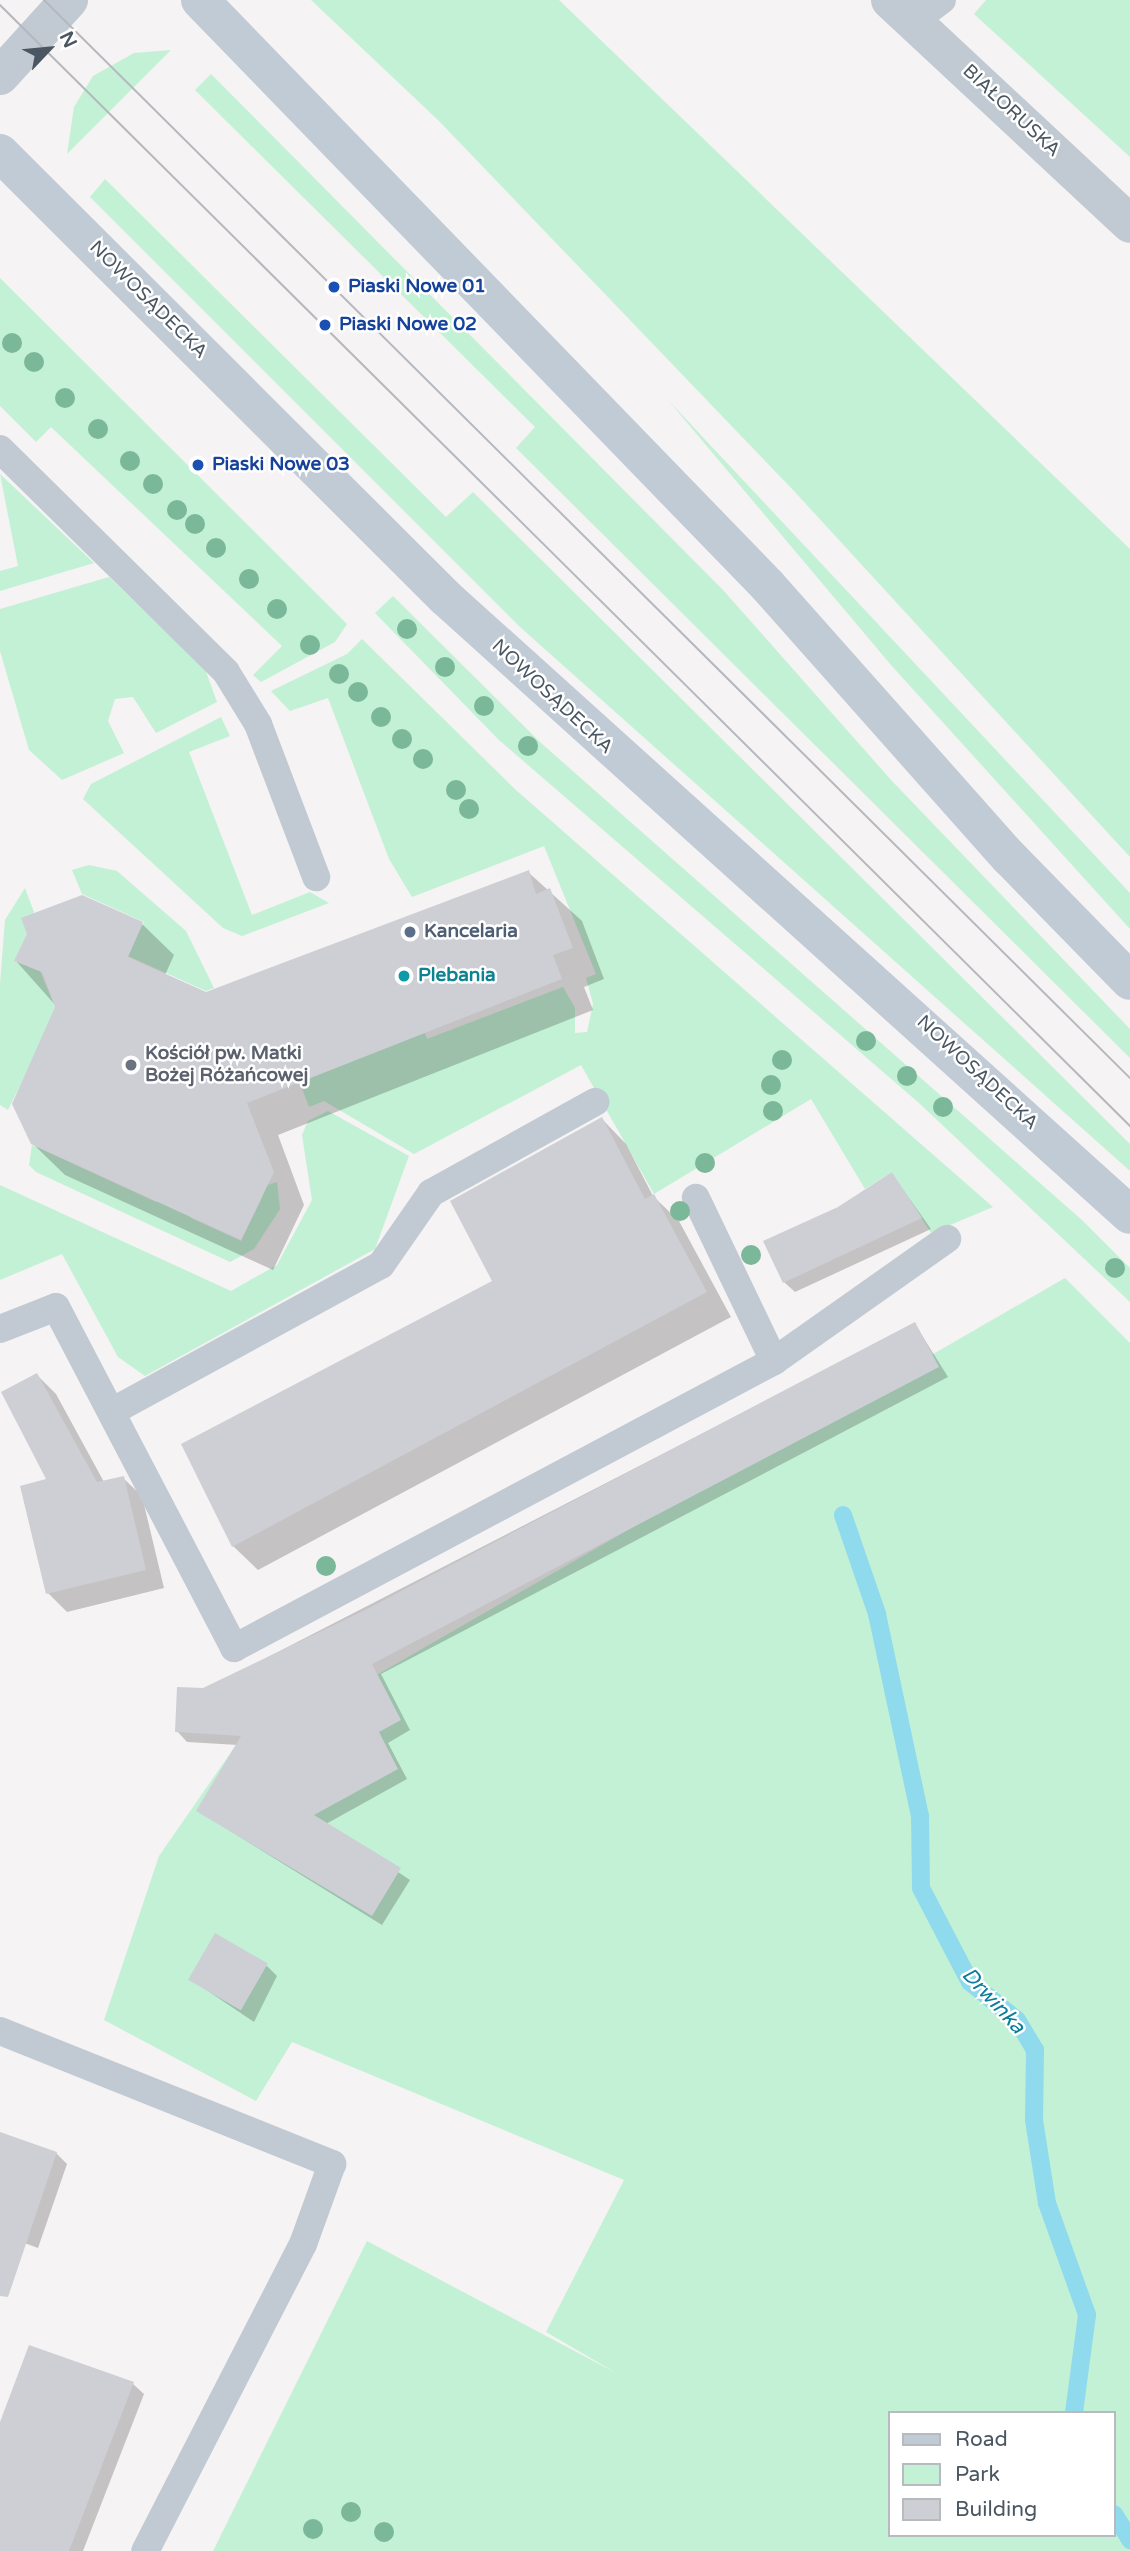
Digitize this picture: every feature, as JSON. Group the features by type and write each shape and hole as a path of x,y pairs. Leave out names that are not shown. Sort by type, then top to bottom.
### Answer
{"main road":[{"path":"200,0 749,565 1130,981"},
{"name":"NOWOSĄDECKA","path":"0,153 446,598 1130,1214"}],"street":[{"path":"0,76 69,0"},
{"name":"BIAŁORUSKA","path":"915,7 1130,224"}],"lane":[{"path":"0,449 233,681 258,724 316,877"},
{"path":"113,1411 381,1265 430,1193 595,1102"},
{"path":"696,1198 775,1360"},
{"path":"0,1329 56,1307 113,1411 234,1648 775,1360 947,1239"},
{"path":"0,2031 332,2164 303,2244 145,2551"}],"green space":[{"path":"311,0 559,0 1130,549 1130,857 794,491 439,121"},
{"path":"986,0 1130,0 1130,157 974,14"},
{"path":"171,50 67,154 74,107 93,76 134,53"},
{"path":"211,74 723,590 892,781 1130,1029 1130,1058 516,448 535,427 195,90"},
{"path":"105,179 446,517 473,492 1130,1144 1130,1171 520,627 90,197"},
{"path":"0,278 347,624 335,642 261,682 253,675 282,646 51,427 36,442 0,406"},
{"path":"668,400 1130,893 1130,929 891,665"},
{"path":"0,474 94,563 0,591 0,571 18,566"},
{"path":"109,577 205,669 217,702 156,733 133,697 115,699 108,721 124,753 62,780 29,750 0,651 0,609"},
{"path":"393,596 541,743 1083,1221 1130,1268 1130,1302 919,1103 499,740 375,613"},
{"path":"362,639 517,791 993,1207 931,1233 892,1172 865,1189 811,1099 654,1194 581,1065 414,1154 324,1101 309,1107 298,1078 424,1031 427,1039 563,987 575,1008 575,1033 587,1032 593,1004 586,978 596,974 544,846 412,897 389,859 328,698 290,711 271,691 347,654"},
{"path":"221,717 230,736 189,752 252,915 310,892 329,903 242,936 223,928 83,799 91,784"},
{"path":"89,865 117,871 186,931 214,988 206,991 128,956 144,922 82,894 72,870"},
{"path":"25,888 34,912 21,952 29,967 40,971 57,1011 8,1110 0,1105 0,984 5,920"},
{"path":"328,1111 409,1156 375,1249 145,1376 118,1357 62,1254 0,1280 0,1185 231,1291 277,1265 312,1200 302,1135 308,1121"},
{"path":"32,1145 156,1202 179,1191 191,1218 241,1241 262,1198 259,1188 277,1182 280,1209 254,1249 230,1262 36,1172 29,1165"},
{"path":"1065,1278 1130,1343 1130,2551 213,2551 367,2241 618,2374 546,2332 624,2180 292,2042 256,2101 104,2020 159,1856 245,1732 375,1676"}],"building":[{"path":"529,870 536,894 550,888 573,948 553,955 562,979 247,1103 274,1172 241,1240 31,1144 12,1104 55,1007 42,972 14,961 27,934 21,918 82,895 143,922 128,957 206,992"},
{"path":"602,1117 645,1199 654,1194 707,1292 232,1547 181,1444 492,1281 450,1201"},
{"path":"892,1172 922,1218 783,1283 763,1241 838,1207"},
{"path":"915,1322 939,1367 372,1664 401,1720 379,1732 398,1769 314,1815 401,1868 372,1916 196,1811 241,1736 175,1732 177,1687 203,1688 365,1610"},
{"path":"37,1373 97,1482 124,1476 146,1570 46,1594 20,1486 46,1479 1,1392"},
{"path":"215,1933 268,1964 241,2010 188,1980"},
{"path":"0,2132 57,2152 8,2297 0,2296"},
{"path":"29,2345 134,2382 69,2551 0,2551 0,2422"}],"waterway":[{"name":"Drwinka","path":"843,1515 877,1614 920,1816 921,1888 970,1982 1017,2020 1035,2050 1034,2120 1047,2203 1087,2315 1074,2411"},
{"name":"Drwinka","path":"1116,2517 1130,2540"}],"tram line":[{"path":"44,0 1130,1078"},
{"path":"0,5 1130,1126"}],"place":[{"name":"Piaski Nowe 01","path":"334,287"},
{"name":"Piaski Nowe 02","path":"325,325"},
{"name":"Piaski Nowe 03","path":"198,465"},
{"name":"Kancelaria","path":"410,932"},
{"name":"Plebania","path":"404,976"},
{"name":"Kościół pw. Matki Bożej Różańcowej","path":"131,1065"}]}
